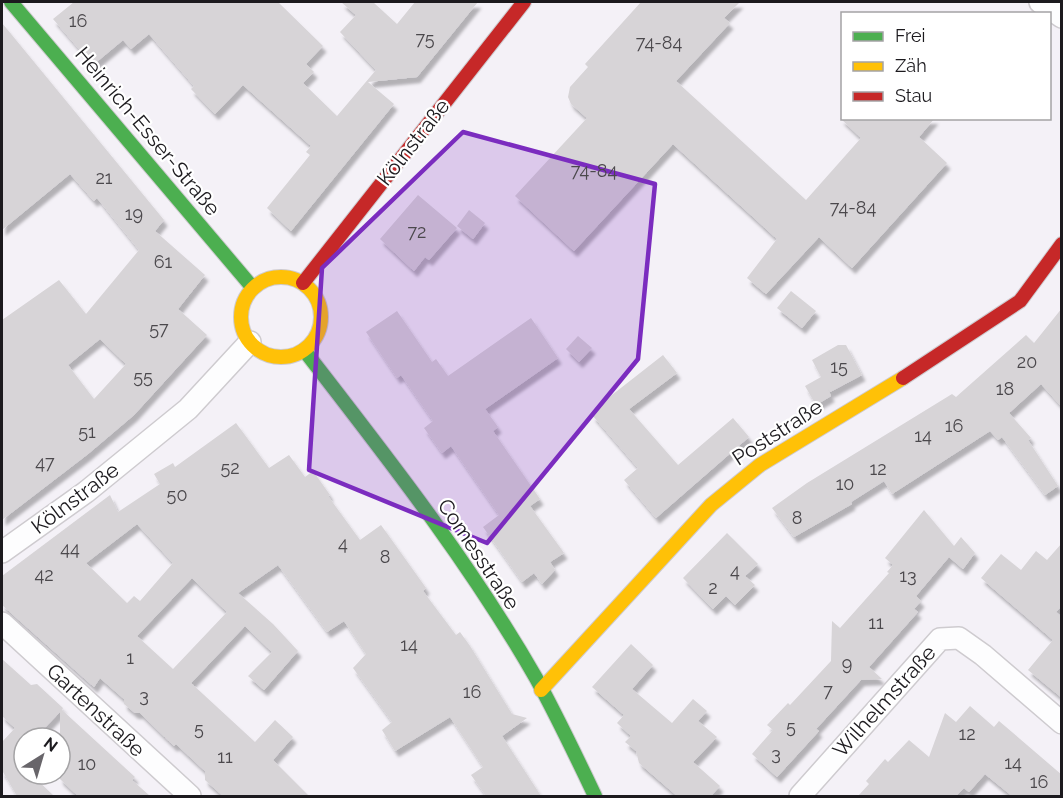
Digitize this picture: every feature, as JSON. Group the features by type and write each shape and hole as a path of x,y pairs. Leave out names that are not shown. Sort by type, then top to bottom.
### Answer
{"main road":[{"name":"Heinrich-Esser-Straße","path":"10,2 253,288"},
{"name":"Kölnstraße","path":"303,283 524,2"},
{"name":"Poststraße","path":"541,690 711,505 760,465 903,379 1020,301 1062,244"},
{"path":"272,278 293,278 303,283 316,298 322,316 317,335 304,350 293,355 282,357 259,350 250,342 241,321 246,297 253,288 272,278"},
{"name":"Comesstraße","path":"304,350 405,482 481,589 572,744 595,796"}],"street":[{"path":"1040,2 1062,16"},
{"name":"Kölnstraße","path":"2,552 86,492 188,409 250,342"},
{"name":"Gartenstraße","path":"2,623 189,796"},
{"name":"Wilhelmstraße","path":"800,796 939,639 959,638 983,655 1062,723"}],"highlighted area":[{"path":"463,132 655,184 638,359 487,543 309,470 322,268"}],"building":[{"path":"74,2 278,2 323,46 306,64 314,72 303,83 337,116 376,70 340,32 356,15 341,2 373,2 397,24 415,2 478,2 417,77 368,82 394,104 291,231 267,208 310,155 306,152 311,146 243,85 215,114 191,89 194,86 149,34 131,49 123,40 93,65 53,19"},
{"path":"641,2 740,2 724,18 730,23 676,81 806,200 861,138 842,120 933,120 919,137 947,163 852,268 819,237 766,294 747,278 777,239 673,144 574,251 515,196 587,118 571,104 568,97 570,87 588,67 585,64"},
{"path":"2,23 164,220 155,231 205,275 178,309 207,335 134,415 88,454 2,520 2,320 59,280 86,314 139,250 97,198 94,201 70,174 2,230","holes":["100,339 126,364 94,399 68,365"]},
{"path":"418,195 457,228 429,260 425,257 414,271 380,239"},
{"path":"469,210 485,223 473,239 457,226"},
{"path":"791,291 816,311 802,328 777,308"},
{"path":"1062,308 1062,407 1041,384 1009,413 1031,438 1028,440 1058,486 1045,495 1002,437 998,440 990,431 892,494 884,481 851,502 852,504 794,537 772,508 807,483 952,394 956,397 1026,335 1034,343"},
{"path":"397,311 432,362 436,359 448,376 531,318 558,358 485,409 498,427 493,431 540,499 530,506 564,553 550,562 555,570 542,584 534,573 522,582 483,527 499,515 451,446 442,453 424,428 433,421 401,375 397,378 366,332"},
{"path":"578,336 592,348 579,362 566,349"},
{"path":"838,345 846,345 862,375 830,392 828,389 831,396 816,405 805,386 821,377 812,360"},
{"path":"663,355 677,373 629,409 678,465 733,418 749,437 656,518 624,480 638,468 592,415 603,402"},
{"path":"236,423 269,468 289,455 305,477 313,471 360,540 381,525 426,588 423,591 456,635 460,632 470,646 512,714 527,718 502,736 541,796 486,796 471,775 483,767 450,717 395,751 382,730 392,722 353,668 366,654 344,621 327,632 278,565 238,593 273,624 298,651 264,690 248,676 272,652 245,626 191,683 255,742 275,720 293,737 273,760 309,796 223,796 205,780 205,771 176,744 174,746 140,713 135,713 124,704 124,699 100,678 94,687 2,605 2,576 110,495 118,512 160,484 154,474 173,463 175,467","holes":["137,524 173,563 140,601 134,596 127,603 86,563","192,578 227,612 173,669 137,636"]},
{"path":"924,510 954,546 961,537 975,553 963,569 949,557 916,596 921,601 914,609 918,612 869,667 882,679 861,680 816,729 819,731 777,777 752,754 773,730 767,725 788,703 790,705 831,661 832,621 840,628 889,573 887,572 893,565 885,558"},
{"path":"727,533 758,564 745,576 755,585 735,605 726,596 713,609 683,578"},
{"path":"1062,543 1062,606 1056,612 1062,617 1062,698 1028,670 1053,640 981,578 1001,554 1021,570 1036,551 1047,560"},
{"path":"631,644 653,665 632,689 672,723 693,699 707,711 698,721 717,737 693,762 720,786 711,796 677,796 639,763 636,751 625,742 631,736 617,723 624,715 592,687"},
{"path":"2,659 31,685 37,684 63,708 62,710 135,777 132,780 150,796 78,796 67,786 72,786 72,726 60,726 60,712 47,726 13,726 2,716"},
{"path":"970,706 994,727 999,721 1062,775 1062,796 1012,796 985,774 969,792 964,788 956,796 858,796 869,784 866,781 885,759 888,762 909,740 929,757 945,713 956,722"},
{"path":"12,731 12,786 44,786 54,796 17,796 3,772 2,774 2,742"}],"traffic: fast":[{"path":"11,2 253,288"},
{"path":"304,350 426,510 483,592 536,678 595,796"}],"traffic: slow":[{"path":"281,277 296,280 309,289 318,302 321,317 318,332 309,345 296,354 281,357 266,354 253,345 244,332 241,317 244,302 253,289 266,280 281,277"},
{"path":"541,690 711,505 760,465 903,378"}],"traffic: jam":[{"path":"303,283 524,2"},
{"path":"903,378 1020,301 1062,244"}]}
